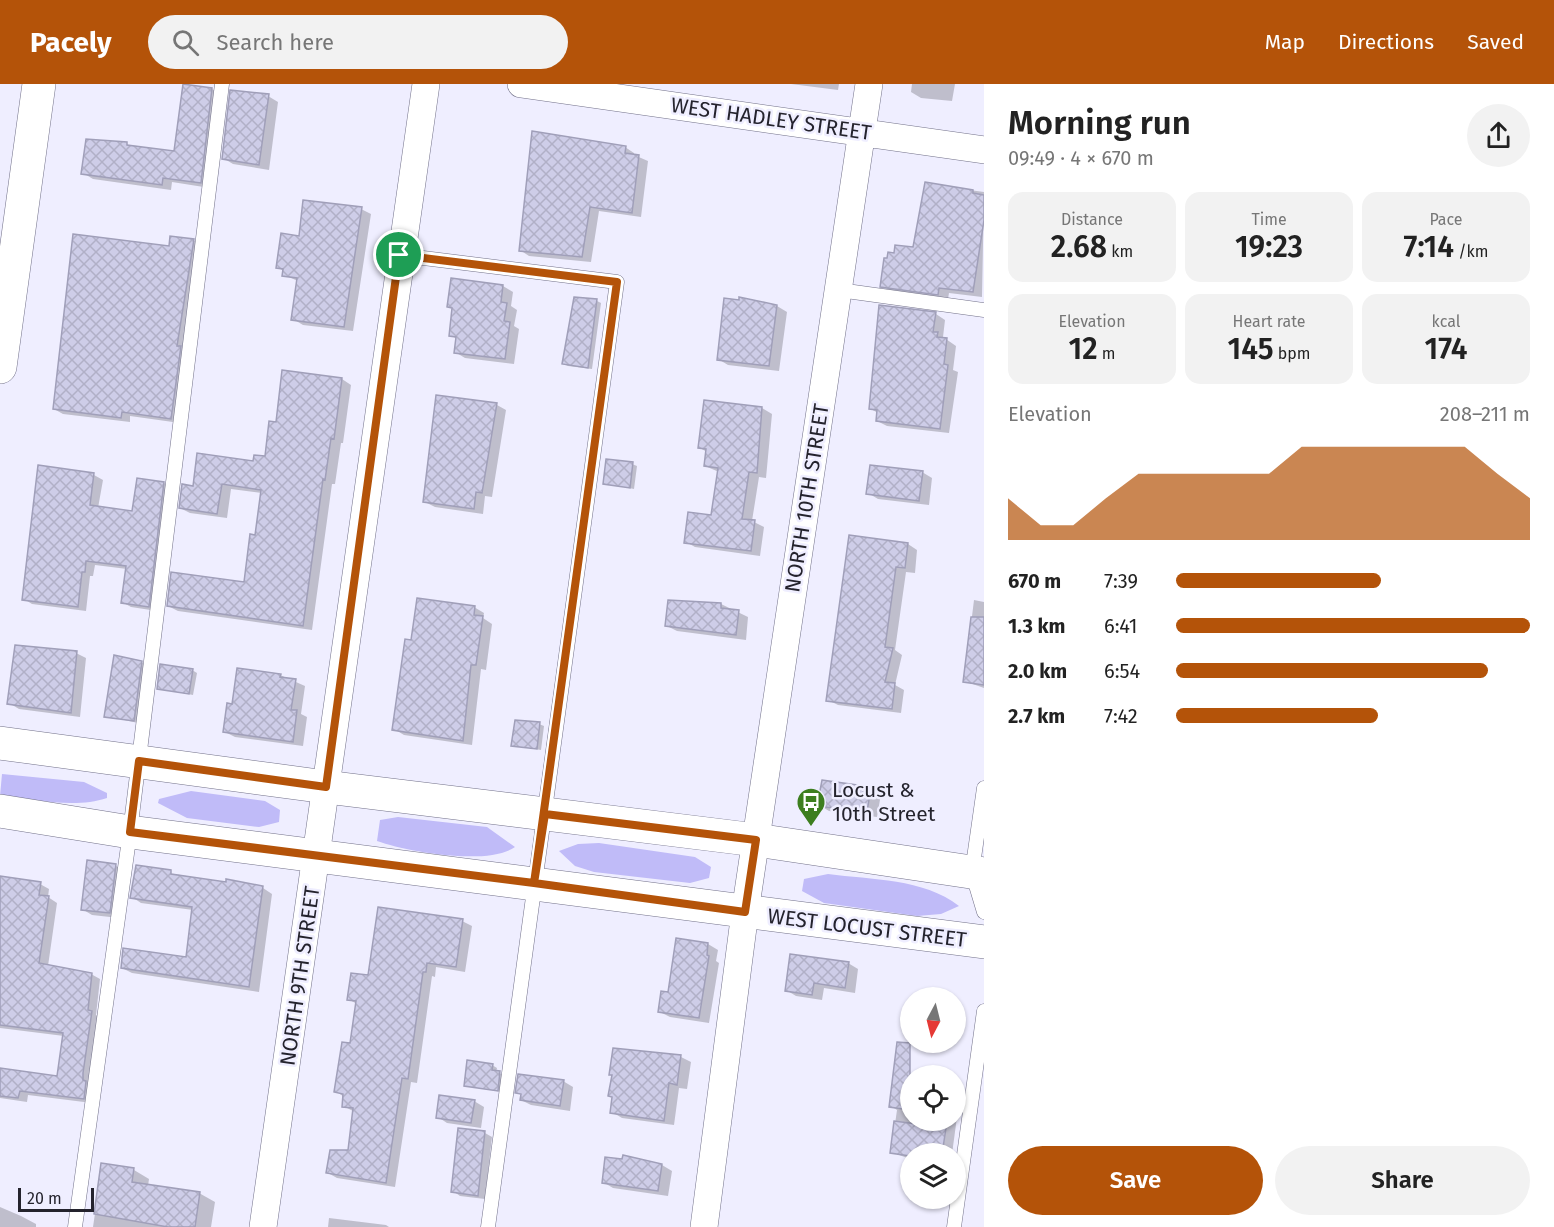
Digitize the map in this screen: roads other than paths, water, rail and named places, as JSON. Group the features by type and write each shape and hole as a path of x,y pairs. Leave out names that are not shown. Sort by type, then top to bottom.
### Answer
{"main road":[{"path":"0,367 39,84"},
{"path":"0,743 326,787 756,840 978,873"},
{"name":"WEST LOCUST STREET","path":"0,811 130,832 316,857 984,942"}],"street":[{"name":"NORTH 9TH STREET","path":"263,1227 399,255 426,84"},
{"name":"WEST HADLEY STREET","path":"521,84 644,92 863,132 984,150"},
{"name":"NORTH 10TH STREET","path":"704,1227 745,912 869,84"}],"lane":[{"path":"75,1227 130,832 222,84"},
{"path":"399,255 617,282 488,1227"},
{"path":"839,290 984,310"},
{"path":"984,788 978,873 984,912"},
{"path":"954,1227 984,1011"}],"place":[{"name":"Locust & 10th Street","path":"811,828"}]}
